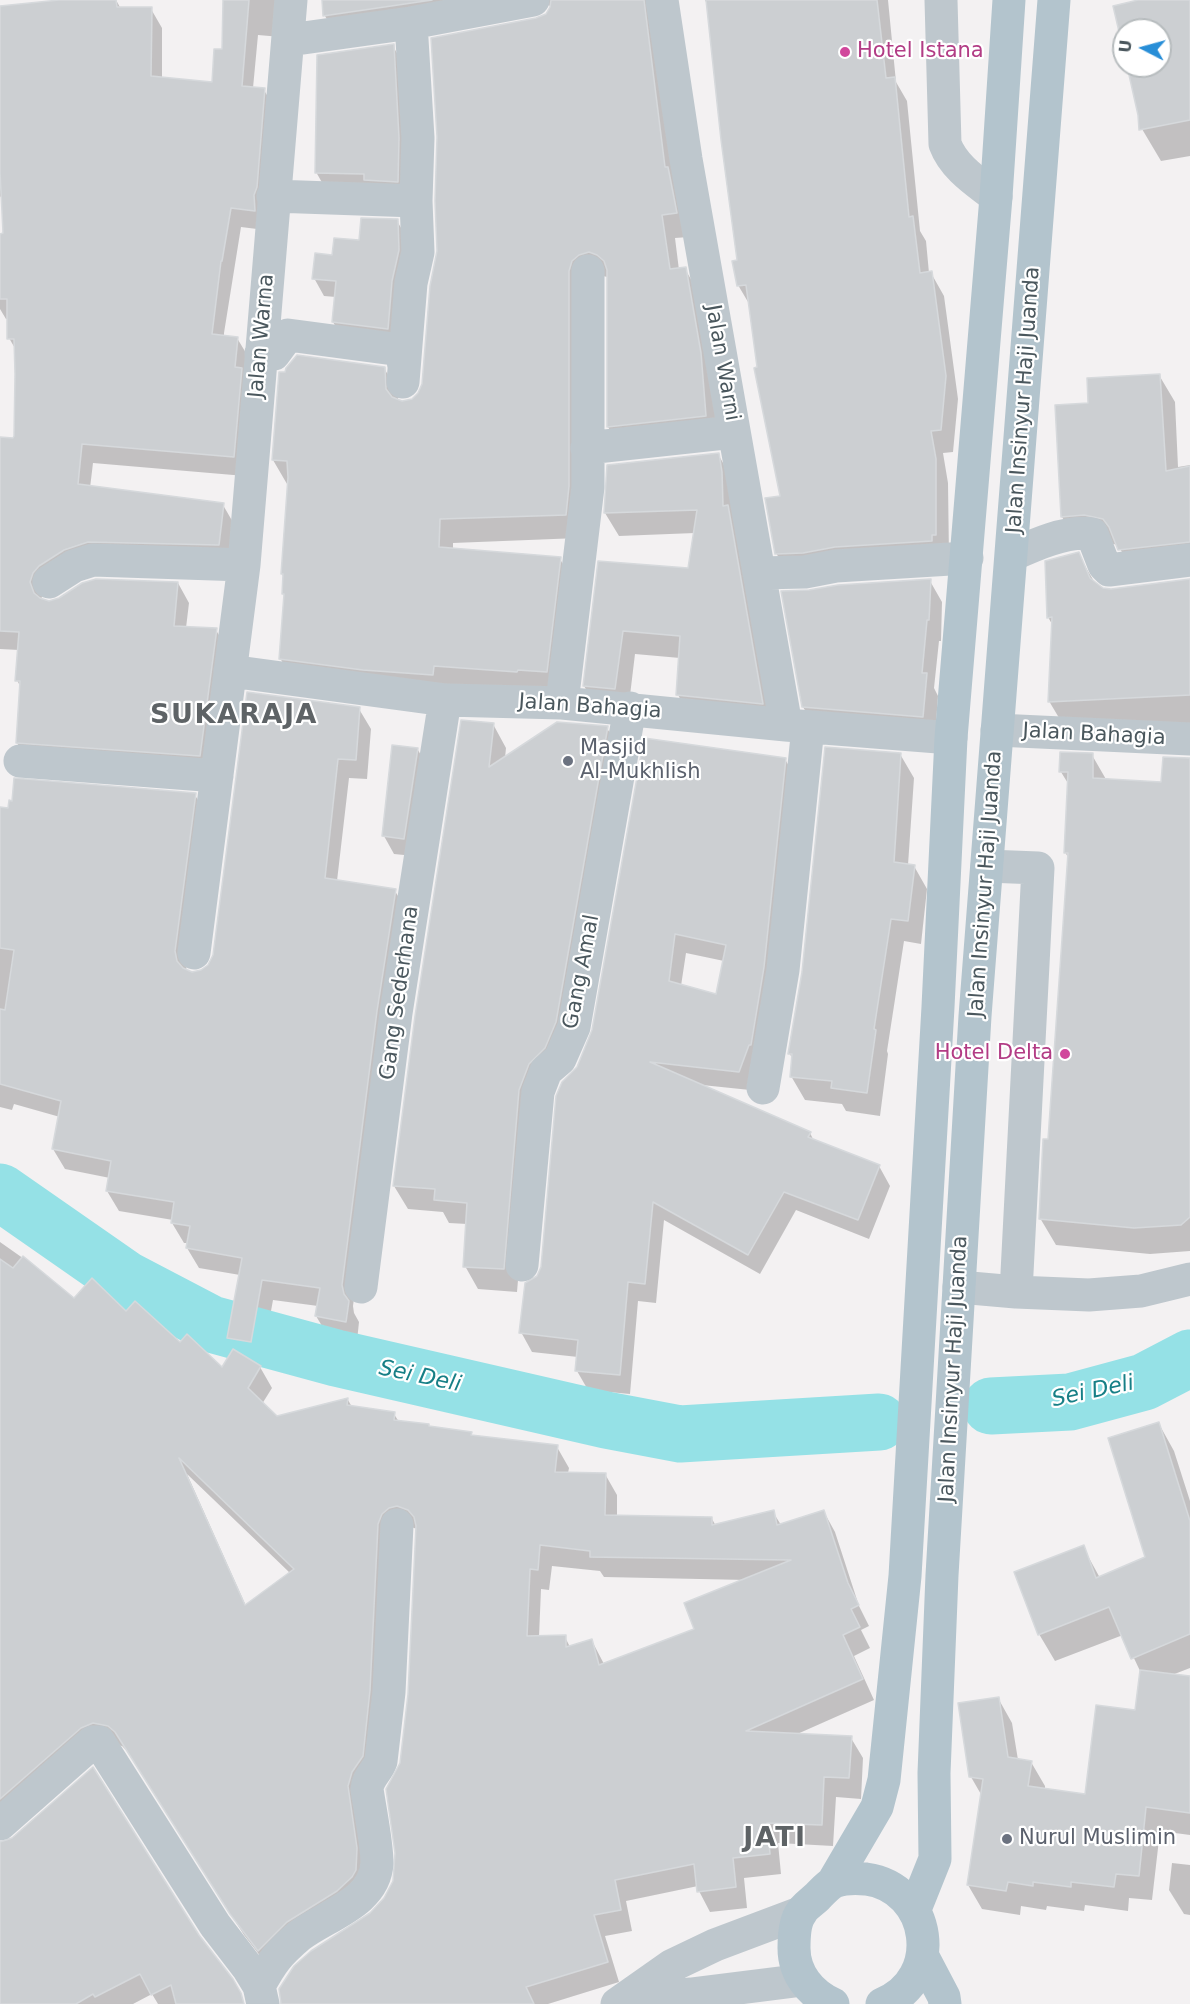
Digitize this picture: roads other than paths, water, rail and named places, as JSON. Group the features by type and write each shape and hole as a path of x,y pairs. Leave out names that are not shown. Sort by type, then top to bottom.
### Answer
{"main road":[{"name":"Jalan Insinyur Haji Juanda","path":"800,1913 833,1882 877,1806 884,1780 905,1576 938,1018 951,738 996,197 1009,0"},
{"name":"Jalan Insinyur Haji Juanda","path":"915,1909 935,1859 934,1773 942,1575 975,1016 1054,0"},
{"path":"833,1882 855,1878 879,1881 899,1892 915,1909 923,1932 923,1957 912,1981 893,2000 882,2004"},
{"path":"800,1913 794,1940 794,1959 819,1996"},
{"path":"923,1957 944,1997 945,2004"}],"street":[{"name":"Jalan Warna","path":"194,952 244,565 291,0"},
{"path":"289,40 411,23 533,0"},
{"name":"Jalan Warni","path":"662,0 686,159 759,573 797,726 783,970 763,1088"},
{"path":"941,0 945,144 957,165 996,197"},
{"path":"261,353 274,354 288,335 401,350 404,374 411,283 418,252 416,201 418,138 411,23"},
{"path":"273,196 416,201"},
{"path":"562,703 588,487 588,271"},
{"path":"587,448 734,432"},
{"path":"1012,555 1053,539 1084,533 1092,534 1104,565 1109,570 1190,560"},
{"path":"759,573 805,572 836,566 967,558"},
{"path":"49,582 74,566 93,560 244,565"},
{"name":"Jalan Bahagia","path":"230,671 445,700 562,703 630,708 797,726 951,738"},
{"name":"Gang Sederhana","path":"361,1287 396,1013 445,700"},
{"name":"Gang Amal","path":"522,1265 538,1092 546,1071 560,1059 574,1027 630,708"},
{"name":"Jalan Bahagia","path":"998,730 1190,739"},
{"path":"20,760 217,776"},
{"path":"987,866 1038,868 1016,1292"},
{"path":"958,1299 1016,1292 1089,1295 1141,1291 1190,1279"},
{"path":"261,1995 273,1960 302,1935 357,1900 371,1883 377,1863 367,1789 368,1780 381,1761 389,1692 397,1525"},
{"path":"0,1824 93,1742 99,1743 215,1925 248,1968 261,1995"},
{"path":"620,2002 671,1966 715,1945 800,1913"},
{"path":"620,2002 691,1995 819,1996"}],"waterway":[{"name":"Sei Deli","path":"0,1192 125,1279 211,1324 336,1358 606,1420 680,1434 879,1422"},
{"name":"Sei Deli","path":"991,1406 1070,1402 1144,1382 1190,1358"}],"place":[{"name":"Hotel Istana","path":"845,52"},
{"name":"Masjid Al-Mukhlish","path":"568,761"},
{"name":"Hotel Delta","path":"1065,1054"},
{"name":"Nurul Muslimin","path":"1007,1839"}],"district":[{"name":"SUKARAJA","path":"234,716"},
{"name":"JATI","path":"775,1839"}]}
